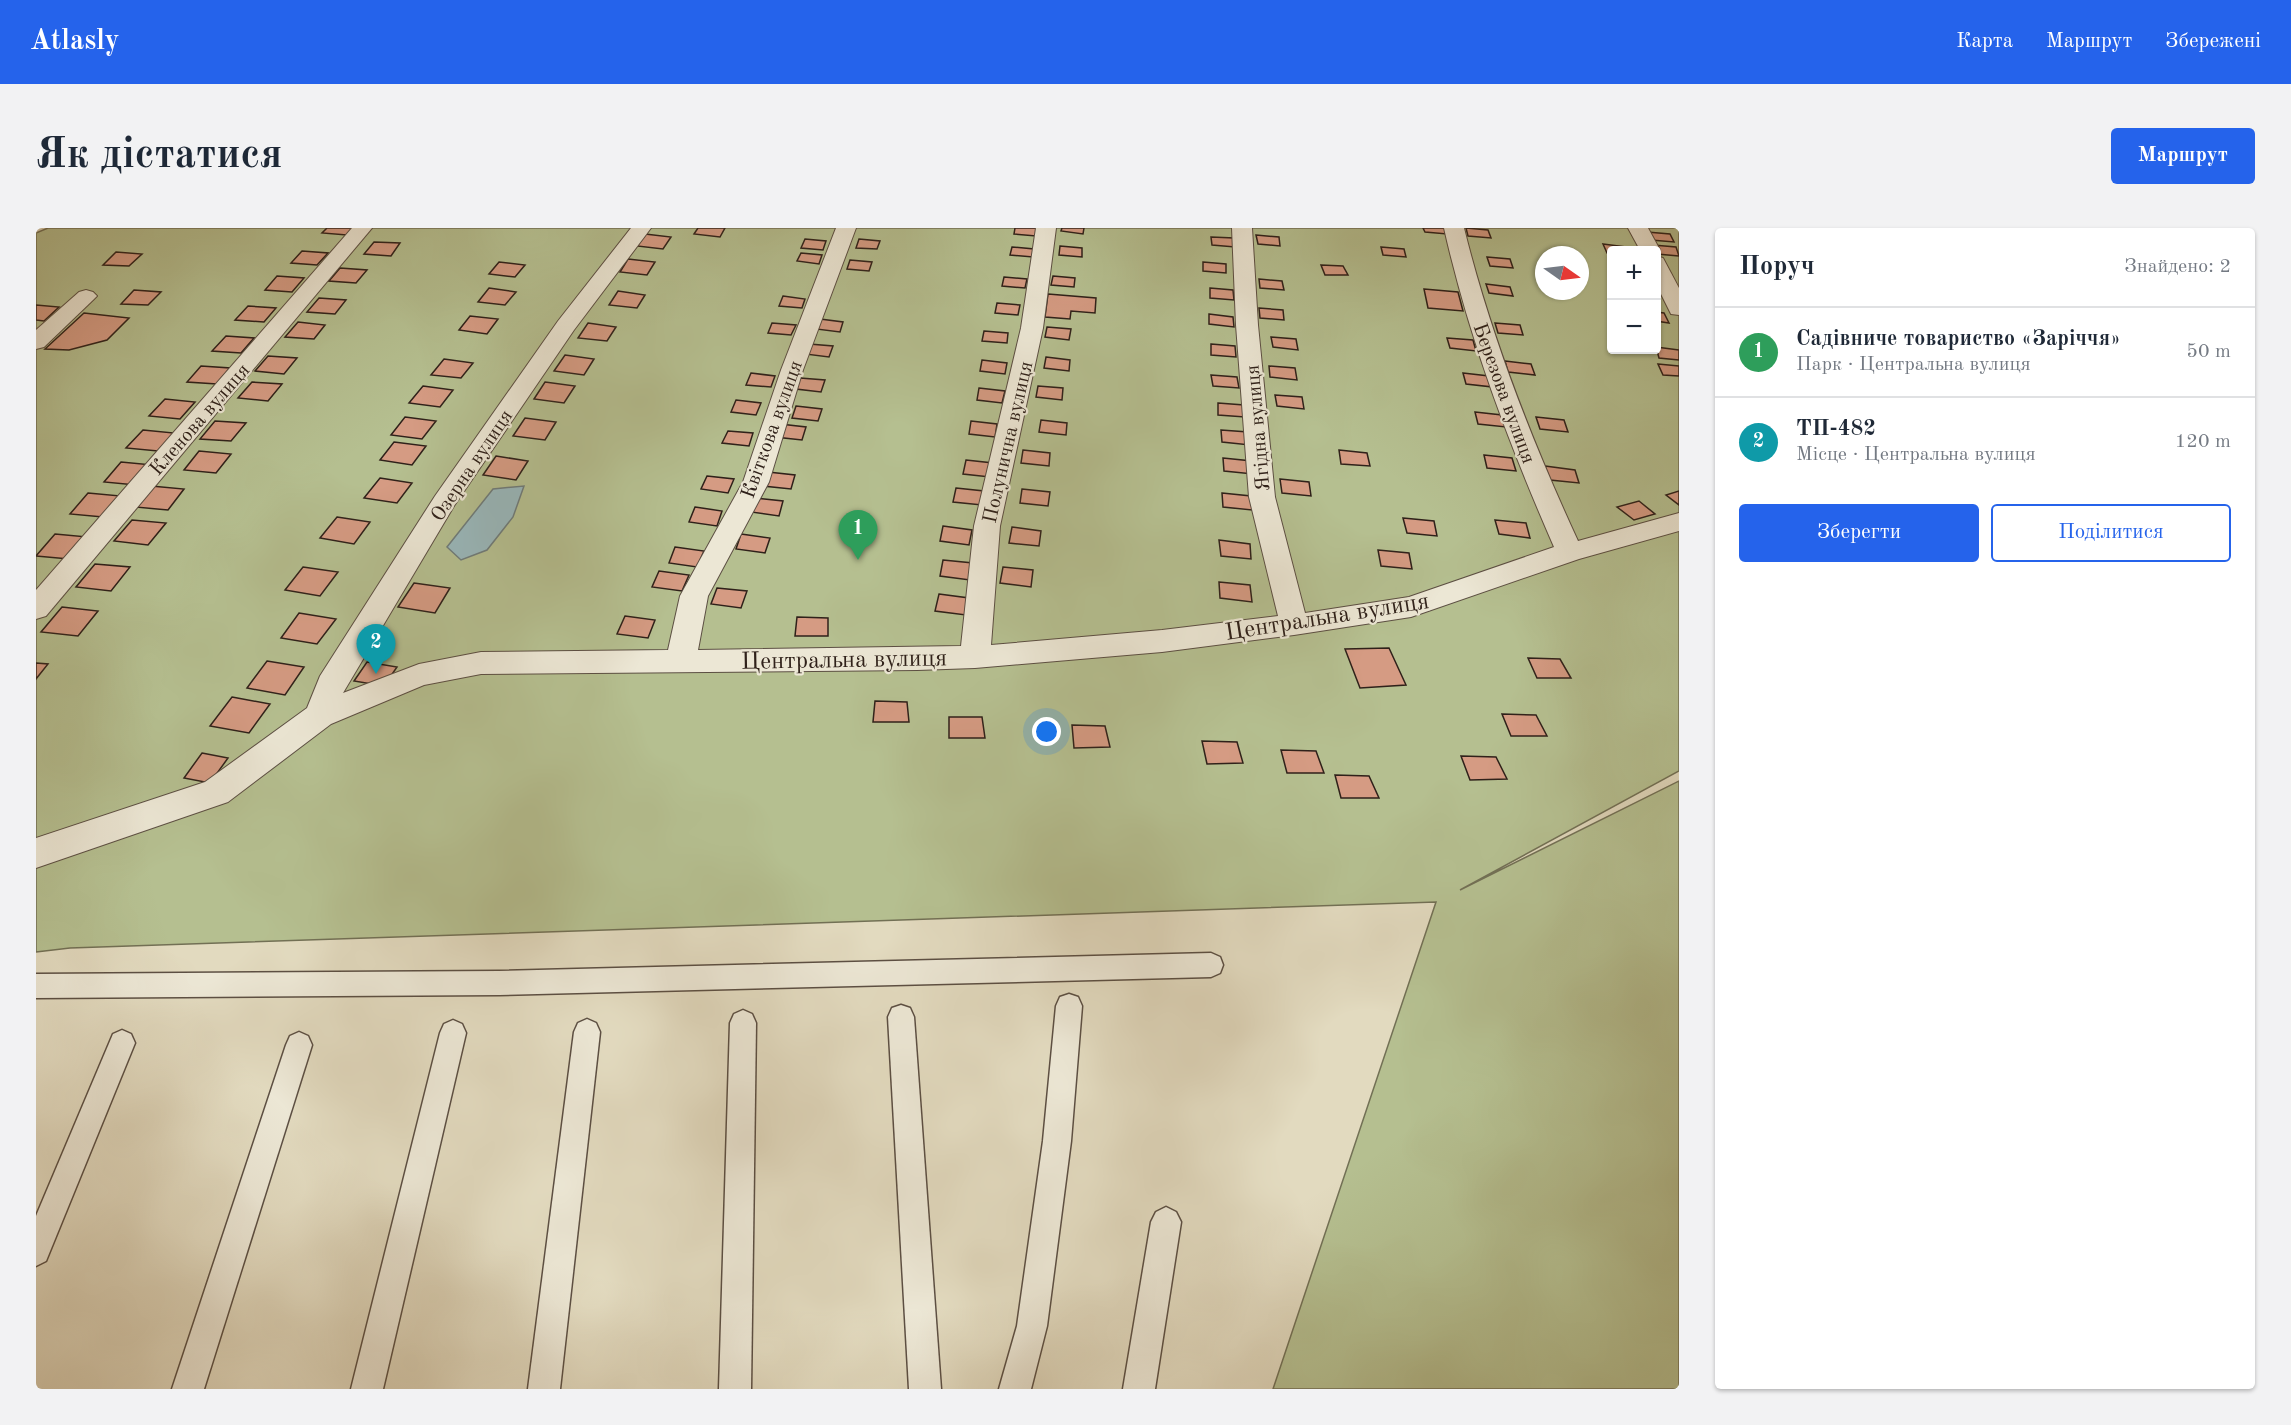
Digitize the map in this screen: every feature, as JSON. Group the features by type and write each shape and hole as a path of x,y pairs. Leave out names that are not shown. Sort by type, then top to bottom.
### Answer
{"street":[{"name":"Кленова вулиця","path":"36,609 362,228"},
{"name":"Озерна вулиця","path":"320,715 331,684 444,502 566,326 641,228"},
{"name":"Квіткова вулиця","path":"681,660 694,596 756,482 792,370 846,228"},
{"name":"Полунична вулиця","path":"975,657 987,526 1032,328 1046,228"},
{"name":"Ягідна вулиця","path":"1242,228 1247,325 1262,497 1294,626"},
{"name":"Березова вулиця","path":"1454,228 1465,280 1530,466 1570,552"},
{"path":"1638,228 1648,246"},
{"path":"1661,272 1679,309"},
{"path":"36,342 86,296"},
{"name":"Центральна вулиця","path":"36,853 216,792 320,715 419,675 482,663 975,657 1161,641 1294,626 1411,608 1570,552 1679,522"}],"lane":[{"path":"36,986 499,983 1211,965"},
{"path":"1014,1389 1034,1315 1057,1141 1069,1006"},
{"path":"901,1017 925,1389"},
{"path":"735,1389 743,1023"},
{"path":"544,1389 587,1032"},
{"path":"368,1389 453,1033"},
{"path":"36,1251 122,1043"},
{"path":"188,1389 299,1045"},
{"path":"1139,1389 1166,1222"}],"green space":[{"path":"48,228 1679,228 1679,771 1460,890 1679,781 1679,1389 1273,1389 1436,902 70,948 36,952 36,233"}],"water":[{"path":"524,486 513,517 487,550 461,560 447,547 493,489"}],"building":[{"path":"327,228 353,228 347,235 322,233"},
{"path":"698,228 725,228 720,237 694,234"},
{"path":"1015,228 1037,228 1036,236 1014,234"},
{"path":"1062,228 1084,228 1083,234 1061,231"},
{"path":"1423,228 1445,228 1447,234 1425,232"},
{"path":"1466,228 1488,230 1491,238 1468,236"},
{"path":"1647,232 1670,234 1674,242 1651,240"},
{"path":"645,234 671,237 663,249 637,246"},
{"path":"1256,235 1279,237 1280,246 1258,244"},
{"path":"1211,237 1234,238 1235,247 1212,245"},
{"path":"805,239 826,241 823,250 801,248"},
{"path":"859,239 880,241 877,249 856,248"},
{"path":"374,242 400,243 391,256 364,254"},
{"path":"1603,244 1618,246 1607,246 1607,253"},
{"path":"1653,245 1676,247 1679,256 1661,254 1661,246"},
{"path":"1060,246 1082,248 1082,257 1059,255"},
{"path":"1012,247 1034,249 1033,257 1010,255"},
{"path":"1381,247 1404,249 1406,257 1383,255"},
{"path":"302,251 328,253 317,265 291,263"},
{"path":"116,252 142,254 129,266 103,265"},
{"path":"801,253 822,255 819,264 797,261"},
{"path":"1487,257 1510,259 1513,268 1490,266"},
{"path":"628,259 655,262 647,275 620,272"},
{"path":"850,260 872,262 869,271 847,269"},
{"path":"499,262 525,265 515,277 489,274"},
{"path":"1203,262 1226,264 1226,273 1203,271"},
{"path":"1321,265 1343,266 1348,275 1325,275"},
{"path":"340,268 367,270 356,283 329,281"},
{"path":"277,276 304,278 292,292 265,290"},
{"path":"1053,276 1075,278 1074,287 1051,285"},
{"path":"1004,277 1027,279 1025,288 1002,286"},
{"path":"1259,279 1282,281 1284,290 1260,288"},
{"path":"1486,284 1510,287 1513,296 1489,293"},
{"path":"489,288 516,292 505,305 478,302"},
{"path":"1210,288 1233,290 1234,300 1210,298"},
{"path":"1424,289 1458,292 1463,311 1428,308"},
{"path":"134,290 161,292 148,305 121,304"},
{"path":"618,291 645,295 637,308 609,305"},
{"path":"1048,294 1096,298 1095,313 1071,311 1070,319 1045,317"},
{"path":"783,296 805,299 802,308 779,306"},
{"path":"319,298 346,300 335,314 307,312"},
{"path":"997,303 1020,305 1018,315 995,313"},
{"path":"36,305 59,307 44,321 36,320"},
{"path":"248,306 276,308 264,322 235,320"},
{"path":"1259,308 1283,310 1284,320 1260,318"},
{"path":"84,313 129,318 107,340 69,350 45,349"},
{"path":"1661,313 1664,313 1669,323 1661,322"},
{"path":"1209,314 1233,317 1234,327 1209,324"},
{"path":"470,316 498,319 487,334 459,330"},
{"path":"820,319 843,322 840,332 816,329"},
{"path":"298,322 325,325 314,339 285,337"},
{"path":"588,323 616,327 607,341 578,338"},
{"path":"772,323 796,325 791,335 768,333"},
{"path":"1495,323 1520,325 1523,335 1498,333"},
{"path":"1047,327 1071,329 1069,340 1045,337"},
{"path":"984,331 1008,333 1007,343 982,341"},
{"path":"226,336 254,338 241,353 212,351"},
{"path":"1271,337 1296,339 1298,350 1273,347"},
{"path":"1447,338 1473,340 1476,351 1450,348"},
{"path":"809,344 833,346 829,357 805,354"},
{"path":"1211,344 1235,346 1236,357 1211,355"},
{"path":"1661,348 1679,350 1679,360 1659,358 1658,354 1661,354"},
{"path":"565,355 594,359 584,375 554,371"},
{"path":"268,356 297,358 284,374 255,371"},
{"path":"1046,357 1070,360 1069,371 1044,368"},
{"path":"444,359 473,363 461,378 431,375"},
{"path":"982,360 1007,363 1005,374 980,371"},
{"path":"1505,361 1531,364 1535,375 1508,372"},
{"path":"1658,364 1679,366 1679,376 1663,375"},
{"path":"201,366 230,368 217,384 187,382"},
{"path":"1269,366 1295,368 1297,380 1270,377"},
{"path":"751,373 775,376 771,387 746,385"},
{"path":"1463,373 1489,376 1493,387 1466,384"},
{"path":"1211,375 1237,377 1239,388 1213,386"},
{"path":"800,378 825,380 821,392 796,389"},
{"path":"252,382 282,384 268,401 238,398"},
{"path":"545,382 575,386 564,403 534,399"},
{"path":"423,386 453,390 440,407 409,403"},
{"path":"1038,386 1063,388 1062,400 1036,397"},
{"path":"979,388 1005,391 1002,403 977,400"},
{"path":"1275,395 1302,397 1304,409 1277,406"},
{"path":"165,399 195,402 180,419 149,416"},
{"path":"736,400 761,403 756,415 731,412"},
{"path":"1218,403 1244,405 1245,417 1218,415"},
{"path":"796,406 822,409 818,421 792,418"},
{"path":"1475,412 1502,415 1506,427 1478,424"},
{"path":"405,417 436,421 422,439 391,435"},
{"path":"1536,417 1564,420 1568,432 1540,429"},
{"path":"525,418 556,422 545,440 513,436"},
{"path":"1041,420 1067,423 1066,435 1039,432"},
{"path":"215,421 246,423 231,441 200,439"},
{"path":"971,421 997,424 995,437 969,434"},
{"path":"780,424 806,427 802,440 775,437"},
{"path":"143,430 174,433 158,451 126,448"},
{"path":"1221,430 1248,432 1250,445 1222,442"},
{"path":"728,431 753,433 749,446 722,443"},
{"path":"394,442 426,446 412,465 380,460"},
{"path":"1023,450 1050,453 1049,466 1021,463"},
{"path":"1339,450 1367,453 1370,466 1341,464"},
{"path":"199,451 231,454 216,473 184,470"},
{"path":"1484,455 1512,458 1516,471 1487,468"},
{"path":"496,456 528,461 516,480 483,475"},
{"path":"1223,458 1252,461 1253,474 1224,471"},
{"path":"966,460 993,463 990,477 963,474"},
{"path":"121,462 153,465 136,485 104,482"},
{"path":"1545,466 1575,470 1579,483 1550,480"},
{"path":"768,472 795,475 791,489 763,486"},
{"path":"707,476 734,479 728,493 701,489"},
{"path":"380,478 412,483 397,503 364,498"},
{"path":"1280,479 1309,482 1311,496 1282,493"},
{"path":"151,486 184,489 168,510 135,507"},
{"path":"956,488 984,491 982,505 953,502"},
{"path":"1022,489 1050,492 1048,506 1020,503"},
{"path":"1679,491 1679,505 1666,495"},
{"path":"88,493 121,496 103,517 70,514"},
{"path":"1222,493 1251,496 1252,510 1223,507"},
{"path":"756,498 783,501 779,516 751,512"},
{"path":"1639,501 1655,514 1634,520 1617,507"},
{"path":"695,507 722,511 717,526 689,522"},
{"path":"337,517 370,522 354,544 320,538"},
{"path":"1403,518 1434,521 1437,536 1407,533"},
{"path":"132,520 166,523 148,545 114,541"},
{"path":"1495,520 1526,523 1530,538 1499,534"},
{"path":"943,526 972,530 969,545 940,541"},
{"path":"1012,527 1041,531 1039,546 1009,543"},
{"path":"55,534 88,537 69,559 36,556"},
{"path":"741,534 770,538 765,553 736,549"},
{"path":"1219,540 1250,544 1251,559 1221,556"},
{"path":"675,547 704,551 697,567 669,563"},
{"path":"1378,550 1409,553 1412,569 1381,566"},
{"path":"943,560 973,563 970,580 940,576"},
{"path":"95,564 130,567 111,591 76,587"},
{"path":"303,567 338,572 320,596 285,590"},
{"path":"1003,567 1033,570 1031,587 1000,583"},
{"path":"659,571 689,575 682,591 652,587"},
{"path":"1219,582 1250,585 1252,602 1220,598"},
{"path":"414,583 450,588 435,613 398,607"},
{"path":"717,588 747,591 741,608 711,604"},
{"path":"939,594 969,598 966,615 935,611"},
{"path":"62,607 98,611 78,636 41,632"},
{"path":"299,613 336,619 317,644 281,638"},
{"path":"625,616 655,620 648,638 617,634"},
{"path":"797,617 828,618 828,636 795,636"},
{"path":"1389,648 1406,685 1360,688 1345,649"},
{"path":"1528,658 1560,659 1571,678 1537,678"},
{"path":"267,661 304,667 285,695 247,688"},
{"path":"367,662 397,667 384,686 354,681"},
{"path":"36,663 48,664 36,679"},
{"path":"232,697 270,704 249,733 210,726"},
{"path":"875,701 907,702 909,722 873,722"},
{"path":"1502,714 1536,715 1547,736 1511,736"},
{"path":"949,717 982,717 985,738 949,738"},
{"path":"1072,725 1105,726 1110,747 1074,748"},
{"path":"1202,741 1237,742 1243,763 1207,764"},
{"path":"1281,750 1316,751 1324,773 1287,773"},
{"path":"202,753 228,758 210,783 184,778"},
{"path":"1461,756 1496,757 1507,779 1470,780"},
{"path":"1335,775 1369,776 1379,798 1341,798"}],"place":[{"name":"Садівниче товариство «Заріччя»","path":"858,560"},
{"name":"ТП-482","path":"376,674"}]}
